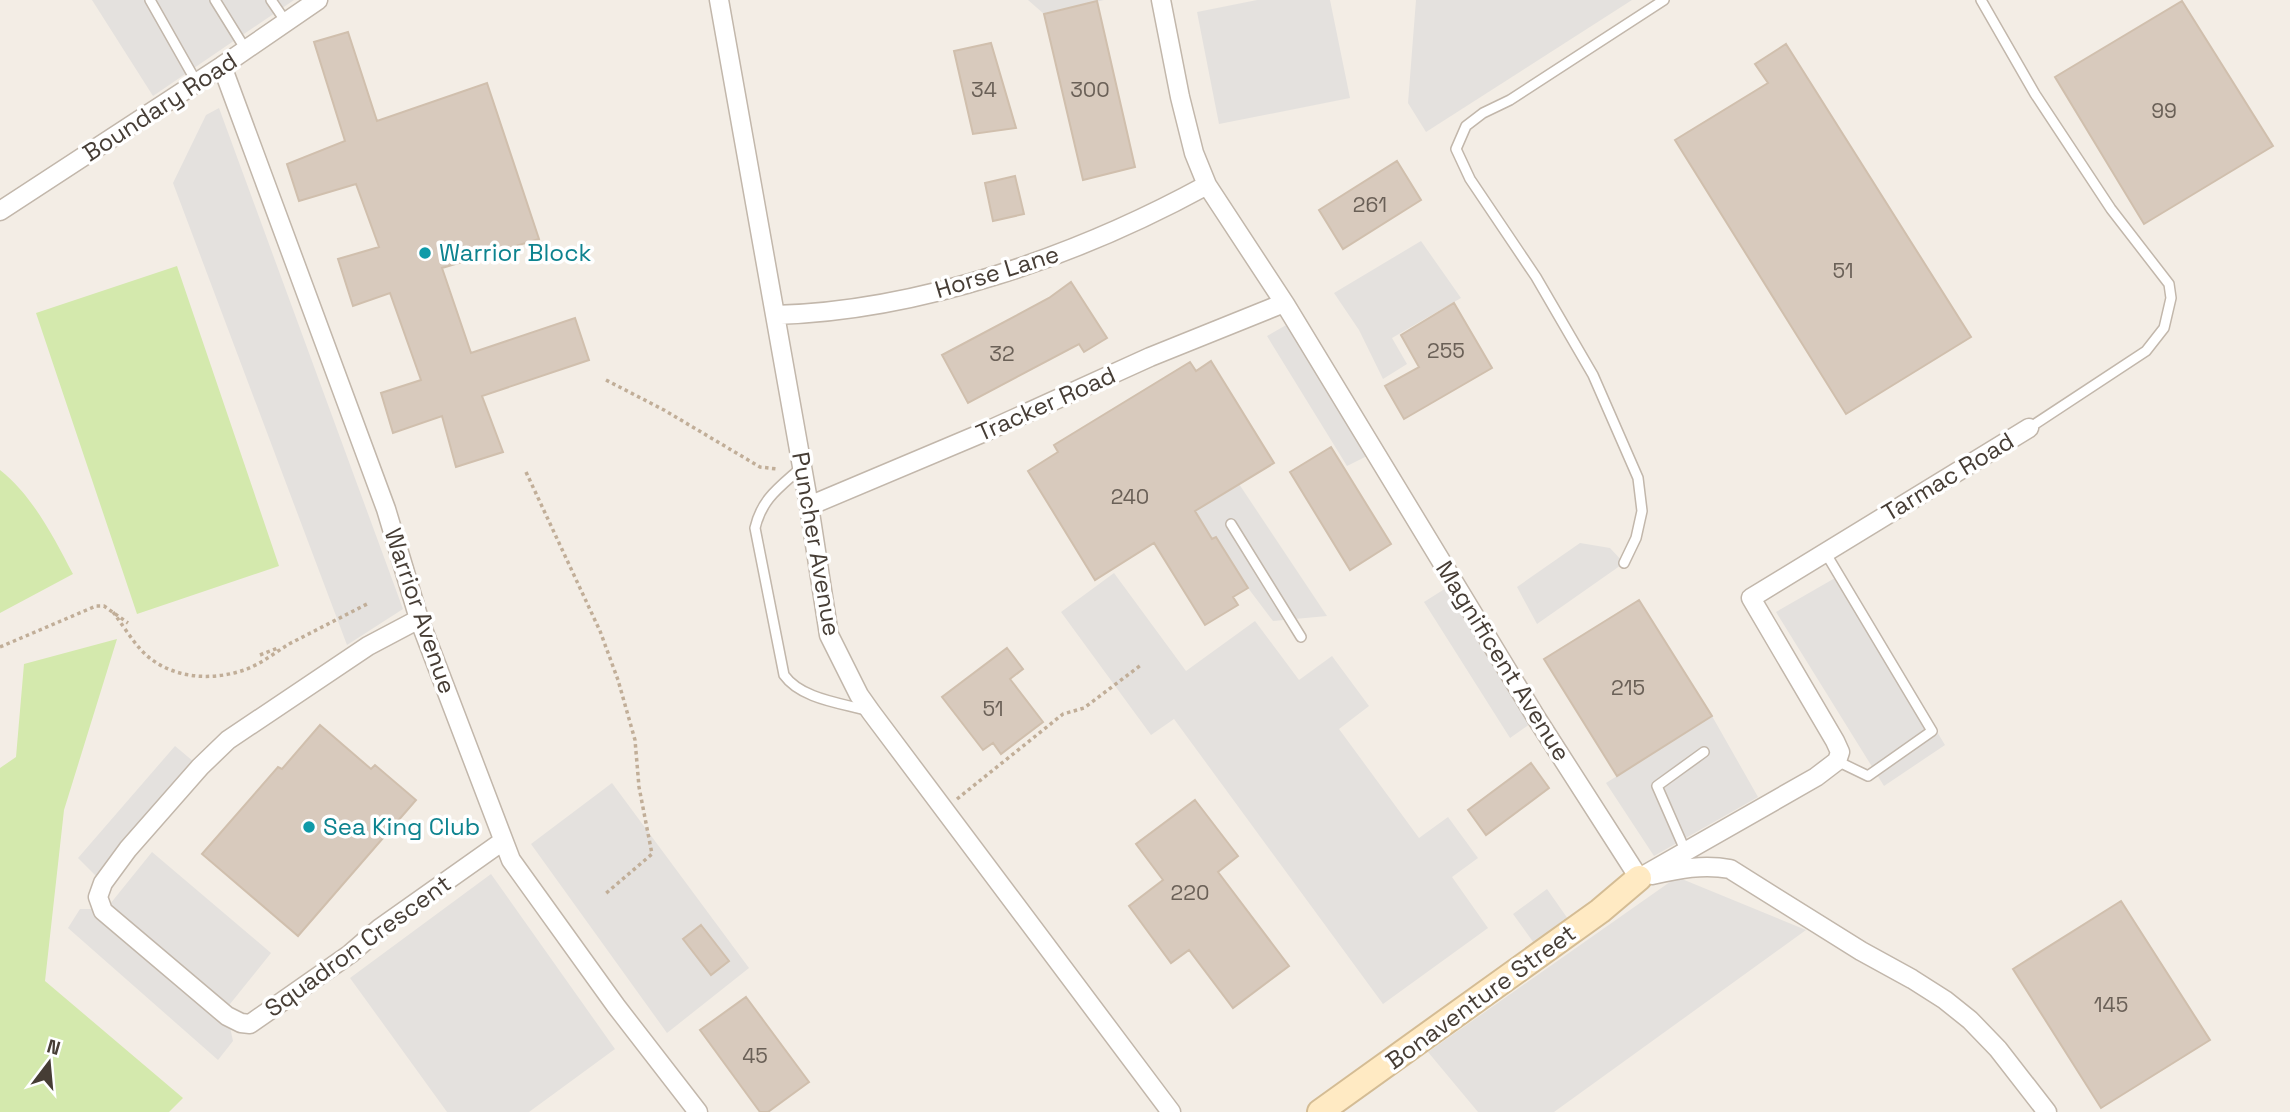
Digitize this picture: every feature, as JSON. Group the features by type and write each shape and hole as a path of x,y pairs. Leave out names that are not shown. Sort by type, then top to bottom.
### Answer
{"street":[{"name":"Boundary Road","path":"0,211 197,83 318,0"},
{"name":"Puncher Avenue","path":"719,0 809,506 829,635 854,686 871,712 1171,1112"},
{"name":"Magnificent Avenue","path":"1161,0 1180,97 1197,161 1207,185 1284,303 1524,697 1639,878"},
{"name":"Warrior Avenue","path":"222,66 386,509 419,619 511,860 616,1006 698,1112"},
{"name":"Horse Lane","path":"775,315 805,314 900,299 1001,273 1081,245 1142,219 1207,185"},
{"name":"Tracker Road","path":"809,506 975,436 1150,357 1284,303"},
{"name":"Tarmac Road","path":"1837,761 1840,752 1835,741 1751,598 2029,428"},
{"name":"Squadron Crescent","path":"419,619 368,646 228,740 200,767 128,849 103,883 100,905 103,911 227,1016 250,1024 503,841"},
{"path":"1639,878 1685,849 1816,777 1837,761"},
{"path":"1639,878 1690,867 1714,866 1730,869 1945,1000 1970,1020 1998,1049 2047,1112"},
{"name":"Bonaventure Street","path":"1320,1112 1600,911 1639,878"}],"lane":[{"path":"150,0 197,83"},
{"path":"215,0 246,50"},
{"path":"271,0 286,22"},
{"path":"1624,563 1636,538 1642,511 1638,478 1592,375 1536,277 1470,179 1456,149 1466,126 1483,114 1510,100 1663,1 1675,0"},
{"name":"Tarmac Road","path":"1981,0 2042,105 2111,209 2169,284 2171,298 2164,328 2146,351 2029,428"},
{"path":"802,467 767,499 755,528 784,675 791,685 808,693 871,712"},
{"path":"1231,524 1301,637"},
{"path":"1825,552 1932,731 1868,776 1837,761"},
{"path":"1685,849 1657,786 1704,752"}],"path":[{"path":"606,380 664,410 760,467 781,470 802,467"},
{"path":"526,472 600,631 618,680 635,740 639,787 652,854 604,895"},
{"path":"113,612 143,652 167,668 190,677 220,676 249,669 289,644 367,604"},
{"path":"0,647 96,606 104,606 128,622"},
{"path":"260,655 289,644"},
{"path":"944,809 1063,714 1084,708 1141,665"}],"green space":[{"path":"177,266 279,566 137,614 36,313"},
{"path":"0,470 33,505 73,574 0,613"},
{"path":"117,639 64,810 45,981 183,1098 169,1112 0,1112 0,768 16,757 24,664"}],"shaded area":[{"path":"92,0 294,0 153,96"},
{"path":"1028,0 1104,0 1044,14"},
{"path":"1257,0 1330,0 1350,98 1219,124 1197,12"},
{"path":"1416,0 1632,0 1426,132 1408,103"},
{"path":"219,108 403,609 347,645 173,183 206,115"},
{"path":"1421,241 1461,298 1392,338 1407,364 1383,379 1359,330 1334,293"},
{"path":"1295,320 1375,452 1347,466 1267,336"},
{"path":"1239,484 1327,616 1273,621 1248,588 1216,537 1200,546 1195,511"},
{"path":"1580,543 1610,548 1624,563 1537,624 1517,587"},
{"path":"1114,573 1186,671 1255,621 1299,680 1332,656 1369,706 1339,729 1419,838 1448,817 1478,858 1452,877 1488,928 1383,1004 1174,719 1151,735 1061,612"},
{"path":"1842,574 1945,745 1884,786 1776,612"},
{"path":"1454,583 1537,719 1510,738 1424,602"},
{"path":"1712,716 1758,797 1654,856 1606,783"},
{"path":"175,746 200,767 103,883 78,858"},
{"path":"612,783 749,968 667,1033 531,844"},
{"path":"152,852 271,953 226,1009 233,1041 218,1060 68,928 80,909 106,909"},
{"path":"491,874 615,1049 529,1112 447,1112 350,978"},
{"path":"1677,877 1806,930 1554,1112 1478,1112 1428,1052"},
{"path":"1547,889 1575,929 1541,953 1513,914"}],"building":[{"path":"1097,1 1135,167 1083,180 1044,14"},
{"path":"2182,1 2273,146 2144,224 2055,77"},
{"name":"Warrior Block","path":"348,32 377,121 487,83 539,239 442,268 471,353 575,318 589,360 482,396 503,452 456,467 442,416 393,433 381,393 421,380 390,293 353,306 338,259 379,247 356,184 299,201 287,164 345,141 314,42"},
{"path":"991,43 1016,128 973,134 954,51"},
{"path":"1786,44 1971,337 1846,414 1675,140 1768,83 1755,64"},
{"path":"1397,161 1421,200 1343,249 1319,210"},
{"path":"1015,176 1024,214 993,221 985,183"},
{"path":"1071,282 1107,338 1084,352 1079,344 968,403 942,355 1049,298"},
{"path":"1454,303 1492,368 1404,419 1385,386 1419,367 1401,335"},
{"path":"1211,361 1274,463 1195,511 1212,539 1216,537 1248,588 1233,597 1238,605 1205,625 1154,543 1095,580 1028,471 1058,452 1054,445 1190,362 1196,371"},
{"path":"1331,447 1391,544 1350,570 1290,472"},
{"path":"1639,600 1712,716 1617,776 1544,659"},
{"path":"1007,648 1023,669 1010,679 1043,722 1001,754 993,743 983,750 942,697"},
{"name":"Sea King Club","path":"320,725 371,769 375,765 416,800 298,936 202,854 278,767 282,769"},
{"path":"1531,763 1549,788 1486,835 1468,810"},
{"path":"1195,800 1238,856 1218,872 1289,966 1233,1008 1189,950 1171,963 1129,906 1163,880 1136,844"},
{"path":"2121,901 2210,1040 2101,1108 2013,969"},
{"path":"701,925 729,961 711,975 683,939"},
{"path":"746,997 809,1082 768,1112 760,1112 700,1030"}],"place":[{"name":"Warrior Block","path":"425,253"},
{"name":"Sea King Club","path":"309,827"}]}
